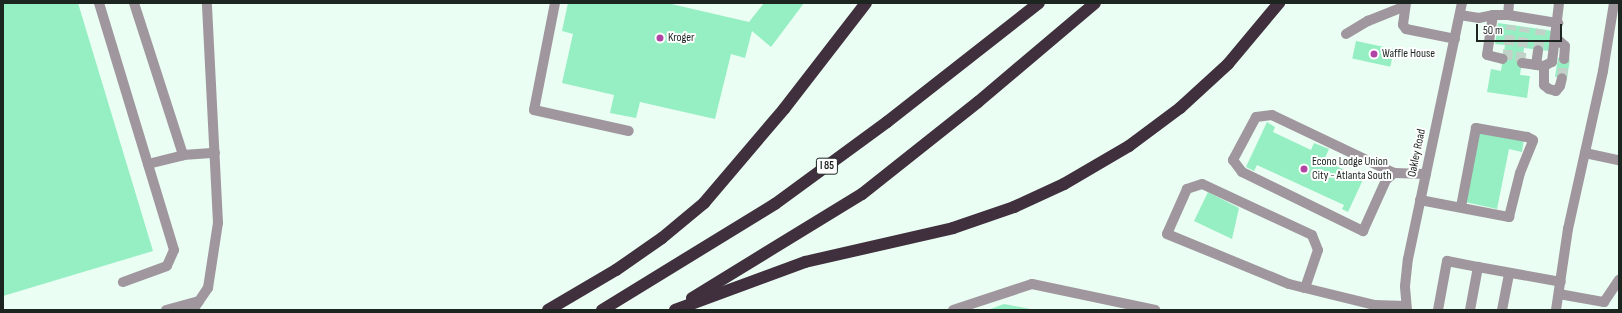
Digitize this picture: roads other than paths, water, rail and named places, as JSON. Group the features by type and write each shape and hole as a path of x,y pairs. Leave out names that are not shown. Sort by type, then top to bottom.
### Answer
{"highway":[{"path":"548,310 616,270 662,238 704,203 784,109 866,3"},
{"name":"I 85","path":"602,310 775,204 887,122 1039,3"},
{"path":"673,310 862,194 978,102 1095,3"},
{"path":"673,310 805,262 953,228 1014,207 1064,184 1129,146 1180,108 1228,64 1279,3"}],"street":[{"path":"99,3 174,250 167,266 123,282"},
{"path":"134,3 183,155"},
{"path":"166,310 196,306 208,288 218,223 207,3"},
{"path":"555,3 534,110 629,131"},
{"name":"Oakley Road","path":"1406,308 1405,286 1408,259 1462,3"},
{"path":"1509,3 1510,19"},
{"path":"1522,63 1540,66 1552,62 1558,23 1559,3"},
{"path":"1556,310 1560,294 1568,230 1610,36 1614,3"},
{"path":"1346,34 1368,21 1406,4"},
{"path":"1406,4 1403,25 1406,29 1454,39"},
{"path":"1460,15 1479,18 1493,15 1541,25 1558,23"},
{"path":"1493,15 1487,55 1503,59"},
{"path":"1556,38 1565,46 1564,59"},
{"path":"1538,50 1544,85 1549,89 1556,91 1560,86 1562,78"},
{"path":"1394,173 1386,180 1363,230 1242,172 1233,160 1256,118 1272,115 1394,173 1426,174"},
{"path":"1420,200 1510,217 1520,173 1533,140 1527,137 1476,128 1461,207"},
{"path":"148,164 183,155 215,153"},
{"path":"1585,153 1619,160"},
{"path":"1305,288 1318,250 1312,235 1202,184 1187,189 1167,234 1289,284 1305,288 1374,305 1406,308"},
{"path":"1438,310 1447,261 1509,274 1561,282"},
{"path":"1470,310 1478,268"},
{"path":"1502,310 1509,274"},
{"path":"1560,294 1604,302 1619,280"},
{"path":"954,310 1032,284 1155,310"}],"tunnel":[{"path":"1507,60 1511,25"},
{"path":"1520,62 1525,27"},
{"path":"1538,50 1541,29"},
{"path":"1562,78 1564,59"}],"place":[{"name":"Kroger","path":"660,38"},
{"name":"Waffle House","path":"1374,54"},
{"name":"Econo Lodge Union City - Atlanta South","path":"1304,169"}]}
